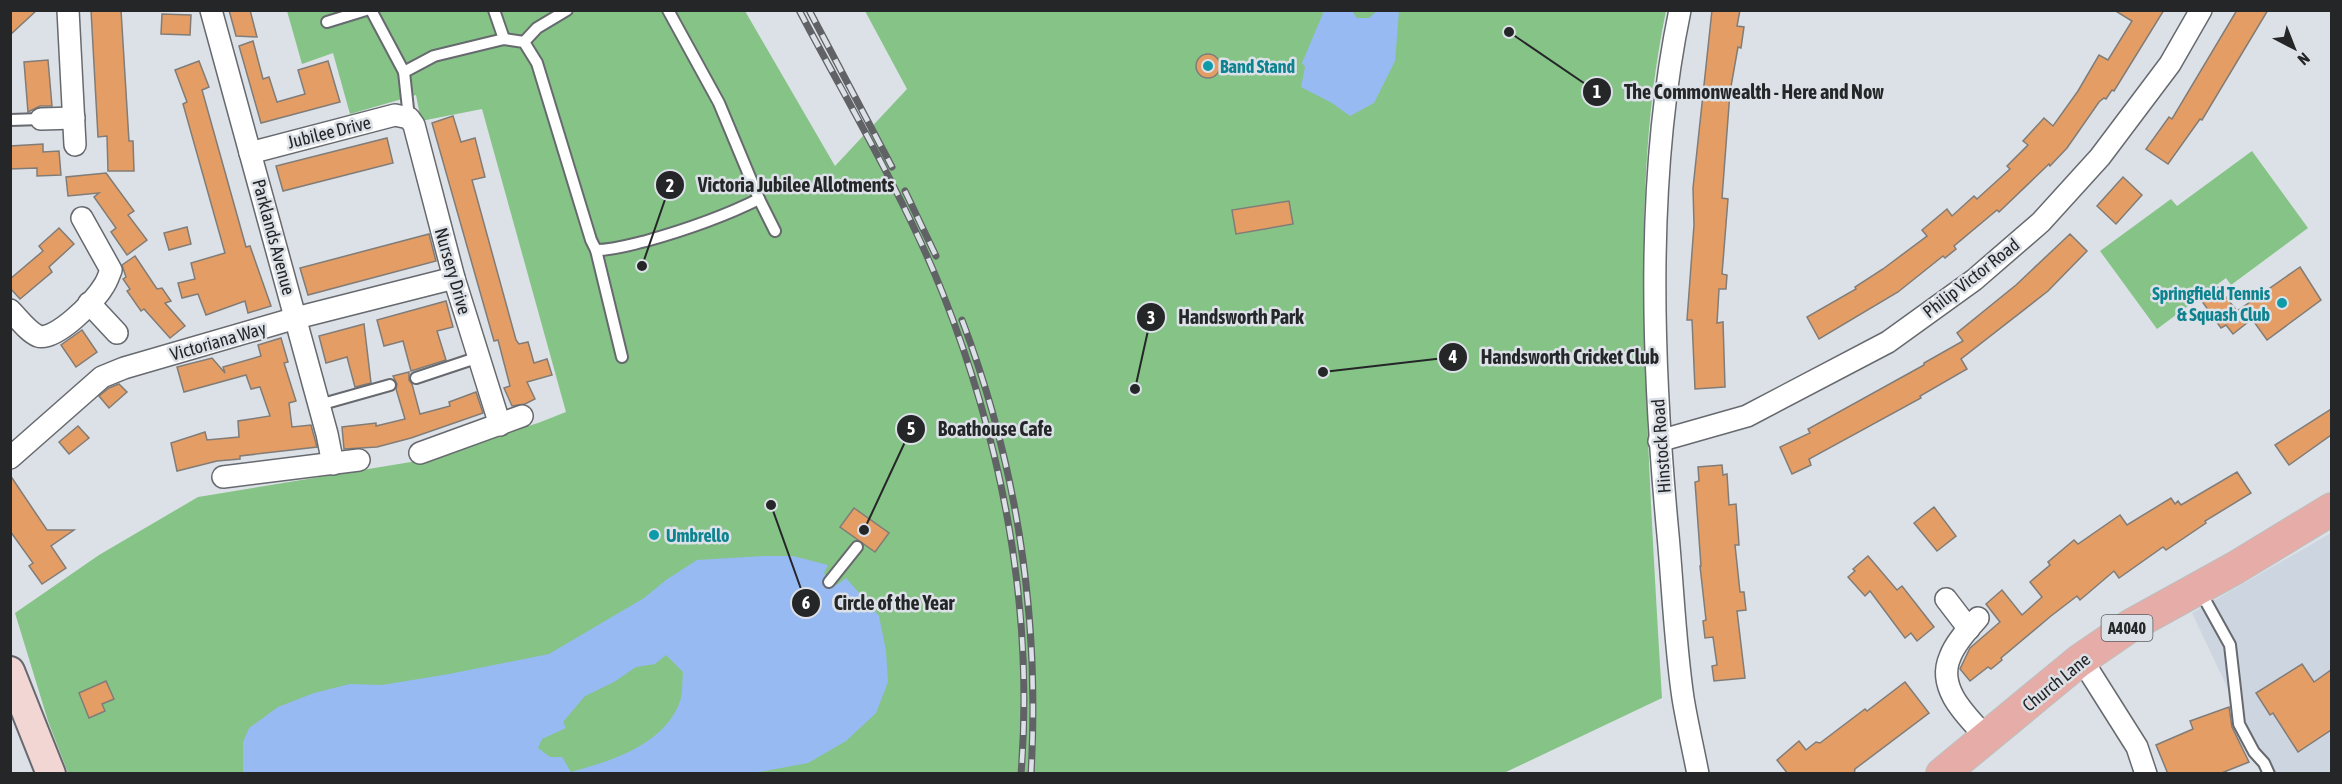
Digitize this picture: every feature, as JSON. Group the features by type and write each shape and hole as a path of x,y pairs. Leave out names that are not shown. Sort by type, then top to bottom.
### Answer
{"main road":[{"name":"Church Lane","path":"1942,774 2079,661 2130,626 2199,588 2331,509"},
{"path":"10,671 51,774"},
{"path":"10,706 33,774"}],"street":[{"path":"68,10 75,146"},
{"name":"Parklands Avenue","path":"211,10 320,405 333,464"},
{"name":"Hinstock Road","path":"1680,10 1670,57 1662,137 1655,260 1659,441 1683,698 1698,774"},
{"name":"Philip Victor Road","path":"1659,441 1747,416 1888,342 1974,280 2042,222 2100,157 2170,64 2201,10"},
{"name":"Jubilee Drive","path":"250,153 395,115 409,118"},
{"path":"41,119 74,118"},
{"name":"Nursery Drive","path":"409,118 414,125 454,278 500,424"},
{"path":"10,310 41,337 54,333 76,317 104,287 111,270 82,218"},
{"name":"Victoriana Way","path":"10,459 102,377 124,368 296,318 454,278"},
{"path":"89,303 117,333"},
{"path":"420,453 522,416"},
{"path":"223,477 359,460"},
{"path":"1946,599 1973,623 1949,657 1946,682 1956,704 1987,738"},
{"path":"2079,661 2089,671 2137,747 2146,774"}],"lane":[{"path":"327,22 366,10"},
{"path":"371,10 404,72 409,118"},
{"path":"494,10 504,39"},
{"path":"524,42 537,28 567,10"},
{"path":"668,10 719,103 759,199 775,231"},
{"path":"404,72 434,56 504,39 524,42 537,63 596,250 622,357"},
{"path":"10,120 41,119"},
{"path":"596,250 609,250 681,231 759,199"},
{"path":"416,378 479,357"},
{"path":"320,405 390,385"},
{"path":"829,582 857,548"},
{"path":"2199,588 2230,645 2239,724 2269,774"}],"shaded area":[{"path":"2331,533 2331,773 2268,773 2192,613"}],"green space":[{"path":"287,11 745,11 835,166 907,89 865,11 1666,11 1658,53 1648,137 1644,222 1648,437 1662,698 1504,773 68,773 48,721 15,613 99,555 198,497 411,462 538,423 566,412 482,109 421,121 416,95 350,114 333,53 302,64"},
{"path":"2252,151 2308,228 2231,285 2226,278 2157,329 2100,251 2171,199 2177,206"}],"water":[{"path":"1324,11 1352,11 1357,18 1369,18 1377,11 1399,11 1395,61 1374,103 1350,116 1332,103 1301,87 1305,67 1302,63"},
{"path":"793,556 828,565 824,573 829,582 837,585 846,578 879,616 886,651 888,682 876,713 846,741 808,763 748,774 243,774 243,742 249,728 278,707 314,693 350,684 382,685 549,654 644,598 666,580 697,560","holes":["666,655 683,672 679,704 671,719 648,741 633,750 602,763 571,772 562,757 550,757 538,748 542,739 566,728 563,722 585,696 614,682 636,667 655,664"]}],"building":[{"path":"10,10 37,10 10,35"},
{"path":"91,10 121,10 129,141 133,141 134,171 108,171 107,136 98,137"},
{"path":"229,10 250,10 257,37 236,36"},
{"path":"1712,10 1740,10 1737,26 1744,27 1730,92 1722,198 1728,199 1722,274 1727,275 1726,289 1719,289 1717,323 1723,322 1725,387 1695,389 1692,320 1687,320 1694,225 1693,188"},
{"path":"2114,10 2164,10 2114,91 2112,90 2106,99 2099,102 2067,148 1999,212 1997,210 1954,246 1956,249 1945,258 1943,256 1898,292 1819,339 1807,317 1856,289 1855,287 1927,236 1922,230 1947,209 1952,216 1974,196 1977,199 2010,169 2007,166 2028,145 2023,141 2044,118 2053,126 2078,91 2099,55 2108,60 2132,21"},
{"path":"2237,10 2268,10 2202,120 2200,119 2168,164 2146,149 2169,117 2172,119"},
{"path":"162,14 191,15 190,35 161,34"},
{"path":"253,41 263,79 269,77 277,102 305,94 298,70 328,61 340,102 261,123 239,46"},
{"name":"Band Stand","path":"1208,54 1217,57 1220,66 1217,75 1208,78 1199,75 1196,66 1199,57"},
{"path":"48,60 52,106 40,106 28,112 24,62"},
{"path":"199,61 209,87 202,90 246,247 250,246 271,306 248,313 245,301 206,315 198,294 182,298 178,283 195,279 191,263 225,253 183,104 187,102 175,70"},
{"path":"453,116 461,142 475,138 485,177 472,180 516,340 519,344 528,342 534,363 547,359 552,375 527,382 535,399 525,404 512,406 504,388 510,386 498,340 494,341 432,123"},
{"path":"387,138 393,163 283,191 276,166"},
{"path":"43,144 43,152 59,151 61,175 37,176 37,168 10,169 10,146"},
{"path":"106,173 134,211 128,215 147,240 127,255 111,232 116,228 94,197 99,193 68,196 66,177"},
{"path":"2123,177 2142,195 2116,224 2097,206"},
{"path":"1289,201 1293,224 1236,234 1232,210"},
{"path":"187,227 191,244 169,250 164,233"},
{"path":"59,228 74,244 49,267 52,272 20,299 10,288 10,279 43,251 39,246"},
{"path":"429,234 436,261 308,295 300,268"},
{"path":"2070,234 2087,251 2048,291 1961,359 1967,369 1920,396 1921,398 1809,459 1811,465 1792,474 1780,447 1810,433 1808,429 1963,341 1957,333 2016,285"},
{"path":"135,256 157,289 162,288 171,301 165,303 185,326 170,338 144,309 141,311 127,291 130,289 123,279 126,277 122,265"},
{"name":"Springfield Tennis & Squash Club","path":"2300,267 2321,300 2267,340 2252,319 2233,334 2226,325 2221,328 2201,300 2218,287 2237,311"},
{"path":"446,301 453,327 437,331 446,360 411,371 403,341 384,346 377,320"},
{"path":"364,324 371,383 355,387 347,357 326,363 319,336"},
{"path":"82,330 97,352 76,367 61,345"},
{"path":"281,338 288,362 284,363 296,401 289,403 292,427 311,425 317,447 240,456 240,459 217,461 177,471 171,443 205,432 207,440 239,437 238,421 270,416 260,387 251,389 246,375 184,392 177,367 212,358 225,373 223,367 261,356 258,345"},
{"path":"409,372 409,380 420,414 450,406 449,402 476,392 483,413 411,438 377,447 344,449 342,427 376,423 376,426 405,419 393,376"},
{"path":"119,384 127,392 109,408 99,396"},
{"path":"2331,409 2331,435 2289,465 2275,445"},
{"path":"78,426 89,438 69,454 59,442"},
{"path":"1722,465 1723,475 1727,474 1729,505 1736,504 1739,545 1735,545 1740,592 1744,592 1746,610 1737,611 1745,678 1714,681 1712,666 1717,665 1713,637 1705,638 1703,621 1706,620 1695,482 1699,481 1698,467"},
{"path":"2237,472 2251,493 2205,521 2206,523 2166,550 2163,547 2119,578 2114,571 2080,600 2077,596 2001,658 2002,660 1991,669 1988,667 1970,681 1960,669 1970,648 2000,622 1986,604 2002,590 2022,615 2042,597 2030,582 2050,565 2048,562 2074,540 2078,544 2120,515 2127,525 2171,498 2175,504 2178,501 2181,505"},
{"path":"10,475 47,530 74,530 51,546 66,568 42,584 29,566 33,563 10,531"},
{"path":"1934,507 1956,536 1937,551 1914,523"},
{"path":"854,508 889,533 875,552 840,527"},
{"path":"1868,556 1897,590 1902,586 1934,627 1917,641 1911,633 1905,638 1870,591 1865,596 1848,577 1855,571 1853,569"},
{"path":"2302,664 2314,682 2331,670 2331,730 2298,752 2273,713 2270,715 2256,693"},
{"path":"106,681 114,699 102,704 105,711 89,718 79,693"},
{"path":"1905,682 1929,713 1855,769 1854,774 1788,774 1777,760 1799,741 1806,750 1816,742 1820,743"},
{"path":"2229,707 2232,727 2249,762 2219,774 2168,774 2156,745 2193,729 2190,721"}],"railway":[{"path":"799,10 875,150 928,257 964,352 982,410 997,469 1018,590 1023,651 1024,713 1021,774"},
{"path":"809,10 892,167"},
{"path":"905,191 936,256"},
{"path":"962,320 997,430 1020,543 1028,600 1032,658 1031,774"}],"place":[{"name":"The Commonwealth - Here and Now","path":"1509,32"},
{"name":"Band Stand","path":"1208,66"},
{"name":"Victoria Jubilee Allotments","path":"642,266"},
{"name":"Springfield Tennis & Squash Club","path":"2282,303"},
{"name":"Handsworth Cricket Club","path":"1323,372"},
{"name":"Handsworth Park","path":"1135,389"},
{"name":"Circle of the Year","path":"771,505"},
{"name":"Boathouse Cafe","path":"864,530"},
{"name":"Umbrello","path":"654,535"}]}
